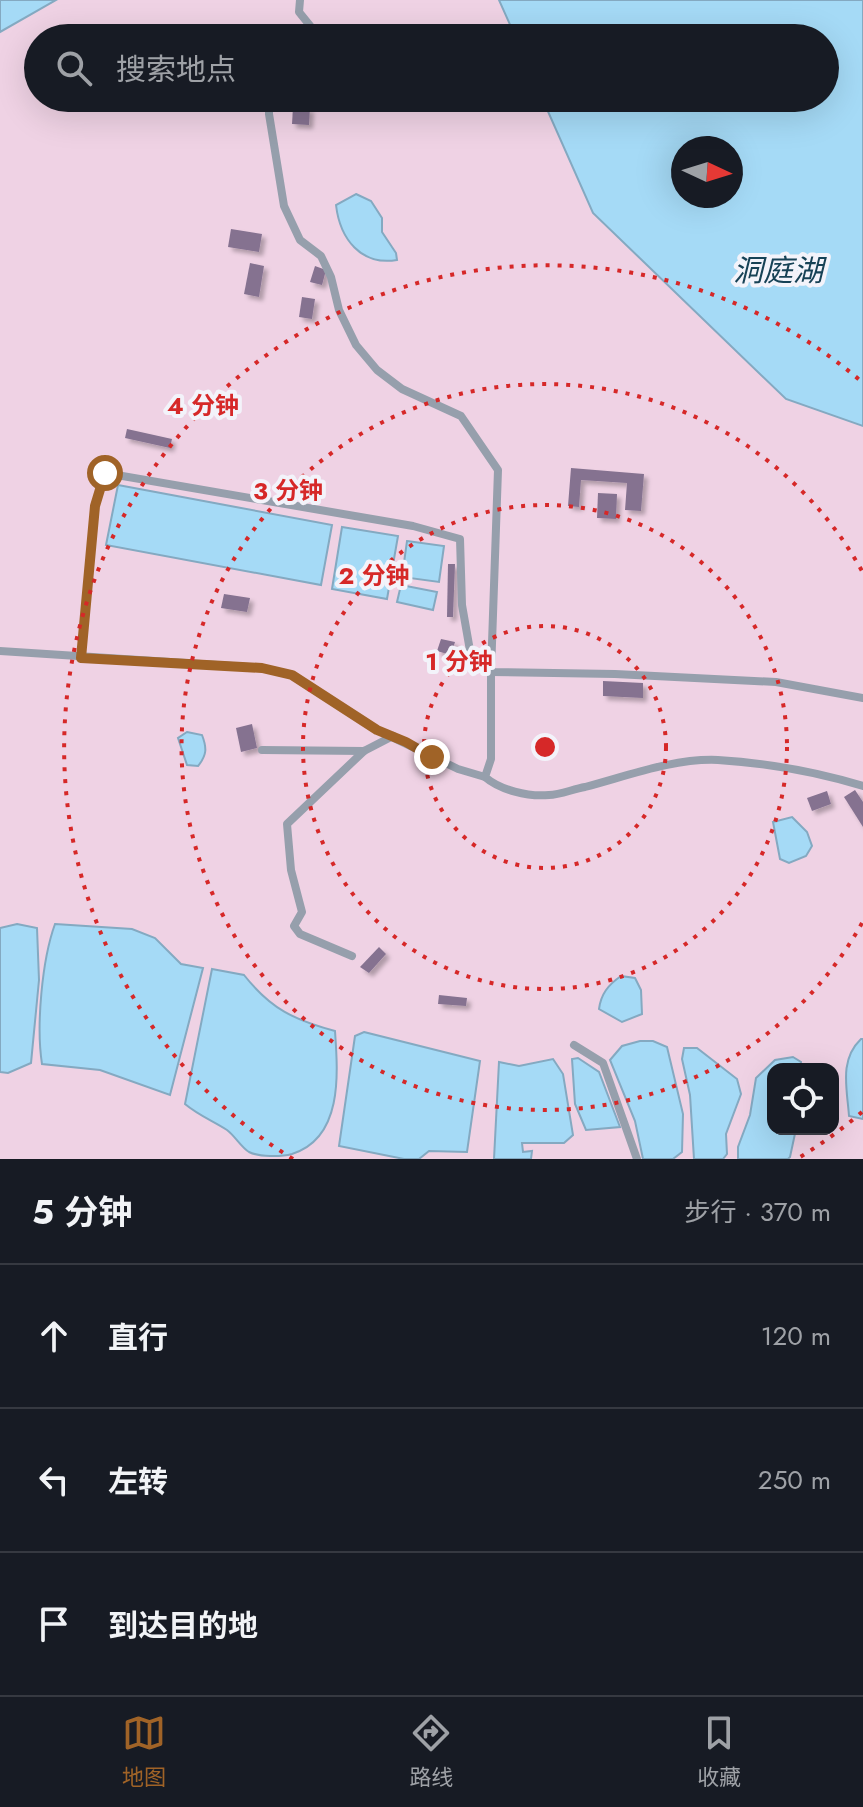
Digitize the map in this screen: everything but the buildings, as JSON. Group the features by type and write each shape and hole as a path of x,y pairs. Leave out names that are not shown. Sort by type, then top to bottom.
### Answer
{"street":[{"path":"300,0 299,12 309,24"},
{"path":"269,112 284,206 300,240 321,256 331,277 339,310 356,345 377,370 402,389 461,416 498,470 491,759 485,777"},
{"path":"81,658 95,506 105,473 413,526 460,539 462,605 472,662 491,672 776,682 863,698"},
{"path":"0,651 262,668 292,675 377,730 458,769 485,777 494,785 517,792 548,796 648,771 716,760 807,773 863,786"},
{"path":"352,956 300,934 294,926 302,912 291,870 287,824 364,751 393,736"},
{"path":"262,750 364,751"},
{"path":"574,1045 603,1063 637,1159"}],"shaded area":[{"path":"0,0 863,0 863,1159 0,1159"}],"water":[{"path":"0,0 56,0 0,32"},
{"name":"洞庭湖","path":"499,0 863,0 863,426 786,399 593,213 548,112 839,112 839,24 510,24"},
{"path":"356,194 371,201 382,218 382,232 396,253 397,260 373,259 354,248 348,239 336,205"},
{"path":"118,485 332,525 321,585 106,545"},
{"path":"342,527 398,536 387,599 332,589"},
{"path":"407,541 444,546 439,582 402,577"},
{"path":"401,585 437,592 433,610 397,602"},
{"path":"187,732 202,735 204,740 205,755 198,766 187,765 178,738"},
{"path":"792,817 807,832 812,846 806,856 789,863 780,859 773,822"},
{"path":"17,924 37,928 39,980 31,1063 8,1073 0,1072 0,928"},
{"path":"55,924 132,929 155,938 181,964 203,968 170,1095 100,1070 42,1064 41,993"},
{"path":"212,969 244,975 264,997 284,1012 335,1031 337,1066 334,1103 321,1134 309,1146 282,1156 249,1152 227,1130 185,1104"},
{"path":"621,976 635,978 641,990 642,1014 622,1022 599,1009 606,990"},
{"path":"364,1032 480,1061 467,1152 429,1151 419,1159 404,1159 339,1146 355,1036"},
{"path":"861,1039 863,1119 849,1116 846,1085 847,1065"},
{"path":"653,1041 667,1047 683,1114 682,1152 673,1159 643,1159 635,1121 610,1060 622,1046"},
{"path":"684,1048 697,1048 737,1079 741,1094 726,1134 727,1154 723,1159 694,1159 690,1095 682,1059"},
{"path":"793,1057 801,1062 772,1063"},
{"path":"578,1058 599,1072 620,1127 586,1130 575,1104 572,1059"},
{"path":"553,1059 563,1074 573,1135 564,1143 522,1143 523,1152 532,1151 531,1159 494,1159 499,1062 519,1066"},
{"path":"767,1068 767,1135 795,1135 788,1159 738,1159 738,1147 750,1115 756,1078"}],"route":[{"path":"105,473 95,506 81,658 262,668 292,675 377,730 432,757"}]}
